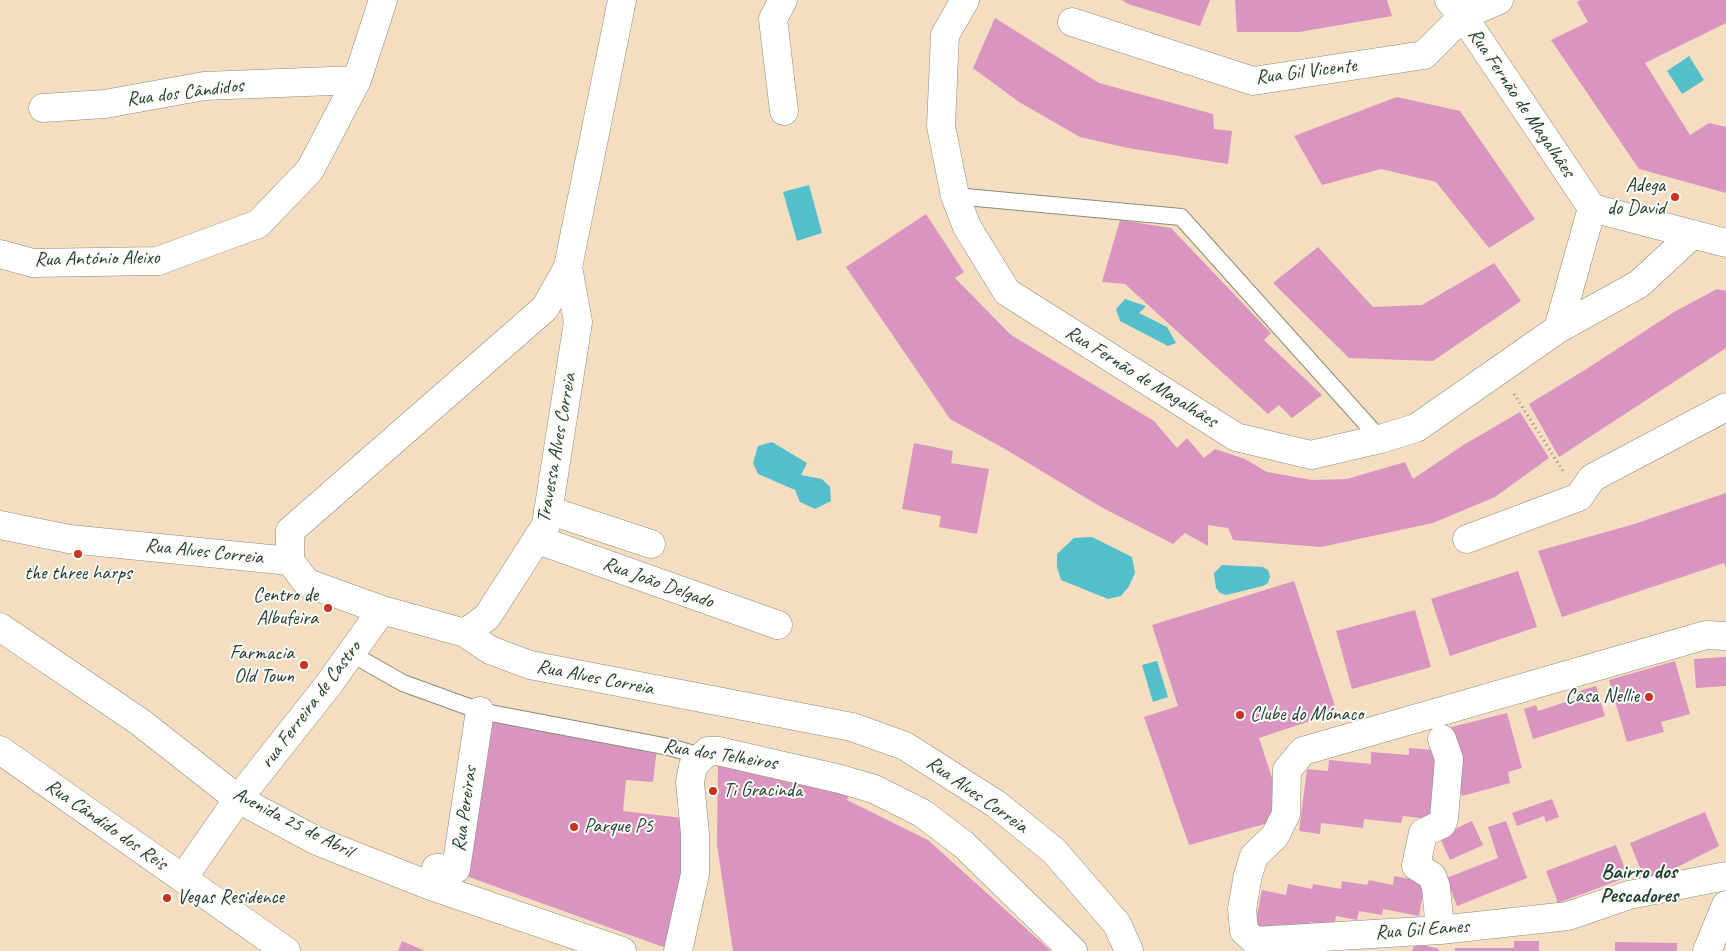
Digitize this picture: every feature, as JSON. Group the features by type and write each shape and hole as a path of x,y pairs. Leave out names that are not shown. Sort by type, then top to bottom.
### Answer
{"street":[{"name":"Rua António Aleixo","path":"0,254 33,263 158,261 258,224 310,170 357,80 383,0"},
{"path":"290,561 290,531 545,308 568,267 622,0"},
{"path":"783,0 773,19 784,111"},
{"name":"Rua Fernão de Magalhâes","path":"965,0 946,35 941,126 955,196 968,227 1007,292 1236,438 1311,455 1380,440 1416,428 1558,329 1640,284 1693,234"},
{"name":"Rua Gil Vicente","path":"1072,22 1253,81 1424,55 1456,8 1499,0"},
{"name":"Rua Fernão de Magalhâes","path":"1456,8 1592,208"},
{"name":"Rua dos Cândidos","path":"42,108 105,104 204,86 357,80"},
{"path":"1558,329 1592,208 1726,243"},
{"name":"Travessa Alves Correia","path":"465,634 487,618 546,525 578,322 568,267"},
{"path":"545,308 561,302 568,303 576,310"},
{"path":"1469,538 1579,497 1592,478 1726,407"},
{"path":"548,510 651,544"},
{"name":"Rua Alves Correia","path":"0,525 69,539 290,561 307,583 382,610 465,634 490,650 530,665 852,727 905,746 996,804 1054,851 1117,924 1129,951"},
{"name":"Rua João Delgado","path":"538,540 778,626"},
{"name":"rua Ferreira de Castro","path":"183,878 238,799 326,688 382,610"},
{"name":"Avenida 25 de Abril","path":"0,627 140,722 238,799 317,841 431,886 622,951"},
{"name":"Rua Gil Eanes","path":"1726,636 1706,635 1303,751 1287,770 1286,814 1275,836 1254,856 1248,875 1242,909 1244,931 1255,941 1446,942 1568,916 1629,895 1726,876"},
{"name":"Rua Pereiras","path":"431,886 436,868 456,869 480,711"},
{"path":"1442,739 1449,759 1444,818 1442,824 1422,833 1416,866 1432,876 1436,887 1446,942"},
{"name":"Rua Cândido dos Reis","path":"0,750 286,951"},
{"name":"Rua dos Telheiros","path":"701,756 708,751 718,751 840,779 874,789 922,814 963,844 1072,951"},
{"path":"678,951 695,874 695,834 690,782 693,766 701,756"},
{"path":"1707,951 1726,905"}],"lane":[{"path":"955,196 1181,217 1380,440"},
{"name":"Rua dos Telheiros","path":"350,653 403,683 480,711 669,747 701,756"}],"path":[{"path":"1499,369 1579,497"}],"water":[{"path":"1689,56 1704,80 1682,94 1667,71"},
{"path":"809,185 822,233 797,241 783,192"},
{"path":"1125,299 1146,306 1139,313 1167,327 1176,343 1168,346 1120,321 1116,309"},
{"path":"772,442 807,463 801,475 822,479 830,487 831,501 815,509 800,502 795,490 758,474 753,463 758,446"},
{"path":"1092,537 1132,557 1135,573 1129,586 1121,596 1108,599 1061,580 1057,567 1057,554 1074,538"},
{"path":"1222,565 1263,567 1268,570 1270,576 1268,583 1263,586 1226,595 1220,593 1216,588 1214,573"},
{"path":"1157,661 1168,697 1153,702 1142,665"}],"building":[{"path":"1122,0 1210,0 1200,26 1128,4"},
{"path":"1235,0 1387,0 1392,16 1299,32 1237,32"},
{"path":"1580,0 1726,0 1726,23 1645,63 1690,135 1709,123 1726,127 1726,193 1639,169 1551,40 1588,22 1577,2"},
{"path":"995,18 1099,83 1213,114 1214,129 1232,131 1228,164 1128,148 1080,137 1019,102 973,68"},
{"path":"1397,97 1460,111 1535,219 1489,248 1436,182 1381,169 1322,185 1294,136"},
{"path":"926,214 964,272 955,278 1011,335 1154,421 1177,448 1187,438 1204,458 1215,449 1245,459 1267,472 1312,480 1347,479 1405,462 1413,479 1465,444 1520,412 1549,458 1495,497 1433,523 1321,547 1233,540 1228,528 1208,525 1208,546 1185,533 1173,544 1101,507 1005,449 950,419 846,267"},
{"path":"1120,220 1171,228 1271,333 1264,340 1322,395 1292,418 1279,405 1268,414 1125,284 1102,282"},
{"path":"1318,247 1373,307 1422,305 1494,263 1521,301 1433,361 1349,358 1273,283"},
{"path":"1717,289 1726,291 1726,348 1559,457 1529,404 1674,312"},
{"path":"914,443 953,451 951,463 989,469 977,534 939,527 941,516 902,509"},
{"path":"1726,493 1726,568 1724,563 1562,617 1538,551 1631,525"},
{"path":"1518,571 1537,627 1450,656 1431,599"},
{"name":"Clube do Mónaco","path":"1294,581 1337,712 1259,738 1273,781 1272,822 1189,845 1144,717 1178,706 1152,625"},
{"path":"1415,610 1431,667 1352,689 1336,631"},
{"path":"1726,657 1726,686 1696,688 1694,659"},
{"name":"Casa Nellie","path":"1675,661 1690,714 1661,722 1664,732 1627,742 1609,680"},
{"path":"1596,686 1605,716 1533,739 1524,709 1536,705 1538,711 1581,697 1579,691"},
{"path":"1507,713 1522,768 1508,772 1510,783 1462,796 1444,729"},
{"name":"Parque P5","path":"482,716 657,748 653,782 626,780 623,811 682,818 683,867 666,948 458,873"},
{"path":"1409,748 1445,751 1438,820 1403,816 1401,823 1364,819 1363,828 1321,823 1320,834 1299,831 1307,769 1328,771 1329,760 1371,764 1371,752 1409,755"},
{"path":"718,761 849,794 847,800 928,840 1051,951 733,951 717,845"},
{"path":"1552,799 1559,817 1546,822 1544,816 1517,826 1512,813"},
{"path":"1705,812 1719,846 1646,883 1630,843"},
{"path":"1472,821 1483,845 1450,860 1439,836"},
{"path":"1506,821 1527,878 1457,906 1446,878 1498,858 1488,827"},
{"path":"1616,845 1628,877 1558,903 1546,871"},
{"path":"1394,876 1425,882 1419,916 1383,909 1382,915 1359,911 1357,920 1336,916 1334,927 1310,922 1309,932 1254,930 1262,890 1286,895 1288,884 1312,889 1313,884 1341,889 1342,881 1367,885 1369,880 1393,885"},
{"path":"402,941 425,951 398,951"},
{"path":"1514,941 1539,941 1539,951 1455,951 1455,948 1514,948"},
{"path":"1615,942 1677,943 1677,951 1615,951"},
{"path":"1415,943 1439,949 1438,951 1412,951"}],"place":[{"name":"Adega do David","path":"1675,197"},
{"name":"the three harps","path":"78,554"},
{"name":"Centro de Albufeira","path":"328,608"},
{"name":"Farmacia Old Town","path":"304,665"},
{"name":"Casa Nellie","path":"1649,697"},
{"name":"Clube do Mónaco","path":"1240,715"},
{"name":"Ti Gracinda","path":"713,791"},
{"name":"Parque P5","path":"574,827"},
{"name":"Vegas Residence","path":"167,898"}],"district":[{"name":"Bairro dos Pescadores","path":"1639,884"}]}
